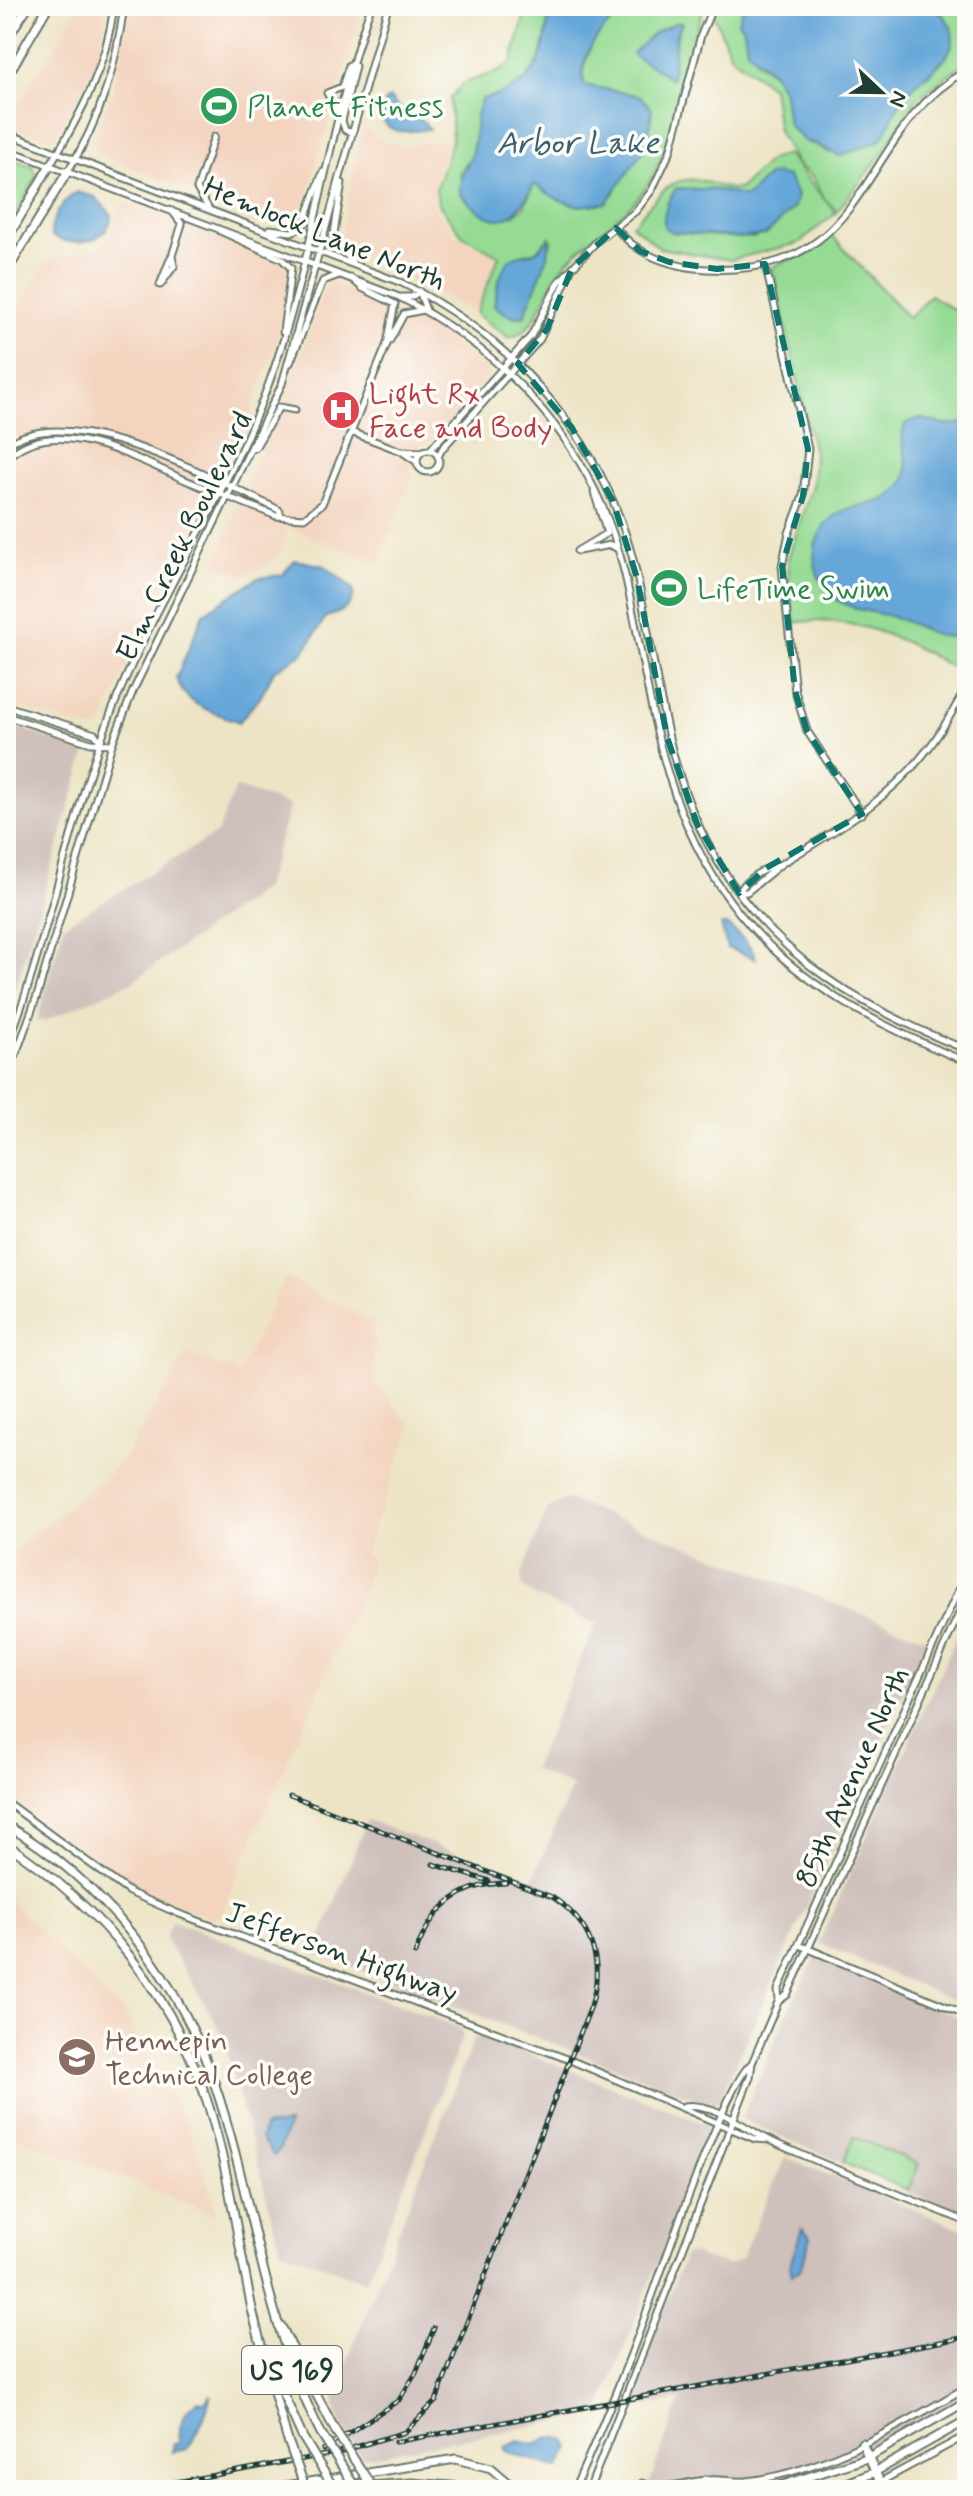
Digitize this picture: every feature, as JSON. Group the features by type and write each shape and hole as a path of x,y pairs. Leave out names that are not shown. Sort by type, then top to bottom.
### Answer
{"highway":[{"path":"6,40 28,6"},
{"path":"6,71 47,8"},
{"path":"6,78 47,8"},
{"path":"6,241 50,165"},
{"path":"6,273 68,171"},
{"name":"US 169","path":"6,1825 71,1873 119,1920 154,1966 189,2023 208,2065 228,2125 270,2304 292,2371 321,2433 357,2490"},
{"name":"US 169","path":"6,1845 74,1895 125,1947 159,1997 182,2039 214,2127 253,2312 285,2401 335,2490"},
{"path":"270,2304 335,2430 374,2490"},
{"path":"253,2312 287,2438 306,2490"},
{"path":"767,2490 867,2458 967,2401"},
{"path":"829,2490 873,2473 967,2420"},
{"path":"862,2443 873,2473 880,2482"},
{"path":"259,2490 447,2460 467,2460 487,2466 517,2490"},
{"path":"706,2480 708,2490"},
{"path":"806,2480 810,2490"},
{"path":"315,2490 412,2483 501,2490"}],"main road":[{"path":"50,165 98,80 110,42 114,6"},
{"path":"68,171 108,89 124,6"},
{"name":"Elm Creek Boulevard","path":"6,1049 100,741 147,629 252,424 282,347 339,114 371,6"},
{"name":"Elm Creek Boulevard","path":"6,1082 38,993 112,744 158,634 252,452 288,367 388,6"},
{"path":"401,451 430,450 539,325 559,282 644,200 665,165 701,35 713,6"},
{"path":"339,114 335,101 327,93 342,87 355,57"},
{"path":"353,133 345,130 342,121 355,57"},
{"path":"616,228 640,251 669,262 717,269 765,264 804,251 826,235 885,160 915,110 967,70"},
{"name":"Hemlock Lane North","path":"6,133 320,250 419,291 479,329 512,358 572,428 617,512 637,578 665,727 680,781 707,843 739,893 777,938 823,977 867,1005 967,1050"},
{"path":"209,208 197,189 214,137"},
{"name":"Hemlock Lane North","path":"6,149 399,297 427,311 503,368 557,427 594,487 618,549 661,760 678,809 707,866 739,912 800,974 866,1018 967,1062"},
{"path":"261,228 291,232 302,228 327,164"},
{"path":"343,173 333,240 356,264"},
{"path":"171,210 182,224 160,285 174,266 172,256"},
{"path":"213,226 282,259 291,268 282,347"},
{"path":"765,264 808,449 805,489 789,533 782,566 795,691 807,731 862,814"},
{"path":"351,432 401,451 424,471 432,471 438,466 438,457 547,329 572,268"},
{"path":"288,367 323,281 332,275 348,277 359,287 395,304 387,344"},
{"path":"6,459 25,445 42,440 77,441 114,451 276,516 304,518 319,508 387,344 404,314 414,310 427,311 419,291 412,297 399,297"},
{"path":"252,452 266,435 279,407 295,410"},
{"path":"6,446 40,431 86,434 144,451 222,482 279,510 281,515"},
{"path":"430,450 438,457"},
{"path":"417,462 422,452"},
{"path":"594,487 607,533 577,551 611,545 618,549"},
{"path":"739,893 747,892 781,864 862,814 922,757 967,687"},
{"path":"6,706 95,734 100,741"},
{"path":"6,716 91,743 100,741 112,744"},
{"name":"85th Avenue North","path":"589,2490 750,2077 752,2063 779,2000 778,1990 967,1571"},
{"name":"85th Avenue North","path":"779,2000 787,1995 967,1596"},
{"name":"Jefferson Highway","path":"6,1802 108,1879 141,1898 220,1931 501,2034 683,2106 691,2114 755,2139 769,2140 967,2222"},
{"path":"799,1945 967,2015"},
{"name":"85th Avenue North","path":"574,2490 637,2339 719,2125 742,2071 752,2063"},
{"name":"Jefferson Highway","path":"683,2106 694,2104 732,2119 758,2130 769,2140"},
{"path":"649,2307 657,2310"},
{"path":"637,2339 645,2342"},
{"path":"642,2483 664,2489 706,2480 741,2482 772,2476 834,2457 967,2387"},
{"path":"880,2482 967,2435"}],"highlighted area":[{"path":"616,228 640,251 669,262 717,269 765,264 808,449 803,496 782,566 795,691 807,731 862,814 766,868 739,893 697,824 667,737 637,578 613,501 572,428 518,364 547,329 572,268"}],"shaded area":[{"path":"93,6 108,10 99,58 56,137 52,140 9,125 17,106 79,7"},
{"path":"130,6 363,6 298,225 186,190 101,154 93,140 115,85"},
{"path":"363,126 379,139 401,146 448,140 434,183 434,206 456,236 499,258 476,314 340,240"},
{"path":"123,201 285,264 289,278 276,346 247,421 143,627 101,726 93,730 6,702 6,325 48,261 105,246"},
{"path":"331,283 423,323 470,355 488,370 489,376 431,442 421,445 411,466 413,475 379,562 289,528 277,558 245,576 215,565 245,485 279,416 323,293"},
{"path":"6,723 86,752 6,1020"},
{"path":"236,787 290,806 265,888 130,983 45,1021 37,1020 64,925 217,833"},
{"path":"285,1277 374,1323 374,1381 411,1426 365,1554 371,1560 367,1580 221,1913 215,1919 156,1896 127,1880 6,1796 6,1556 110,1474 127,1453 187,1352 239,1374"},
{"path":"566,1499 927,1639 719,2101 711,2104 315,1953 367,1820 532,1881 572,1787 533,1769 596,1624 536,1597 523,1587 521,1576 547,1510"},
{"path":"967,1613 967,2006 819,1943"},
{"name":"Hennepin Technical College","path":"6,1897 124,2014 174,2099 196,2146 217,2215 6,2133"},
{"path":"172,1921 459,2027 463,2035 366,2282 281,2249 221,2031 165,1938"},
{"path":"819,1958 967,2020 967,2216 907,2192 918,2164 854,2137 843,2163 741,2119 790,2006 814,1960"},
{"path":"484,2036 706,2124 709,2133 598,2414 361,2458 339,2420 335,2407 336,2390 474,2038"},
{"path":"785,2157 967,2231 967,2395 881,2442 829,2466 726,2490 647,2490 680,2400 627,2409 684,2256 688,2253 728,2265 741,2259"}],"green space":[{"path":"527,6 549,6 545,41 535,68 515,87 482,99 471,156 459,174 513,216 524,207 534,184 557,199 640,96 584,85 590,49 604,26 623,10 635,6 705,6 667,144 646,187 626,210 569,260 553,281 534,320 519,334 509,338 476,314 499,256 462,235 438,203 436,188 452,141 450,98 464,83 500,71 512,62","holes":["675,23 681,26 669,79 664,73 665,28","552,240 524,316 512,316 494,305 500,283 517,256 536,251 545,241"]},
{"path":"717,6 754,6 744,29 757,62 773,73 784,92 788,125 803,140 831,153 895,111 919,79 929,75 948,55 946,18 934,6 967,6 967,61 916,99 882,154 837,211 825,199 812,177 796,163 778,131 772,87 731,56 713,13"},
{"path":"787,154 836,213 799,243 730,260 660,248 632,225 670,185 690,179 739,189 770,160","holes":["676,188 720,190 741,198 750,195 755,238 672,232 667,204"]},
{"path":"6,157 32,166 37,175 6,233"},
{"path":"831,235 909,318 930,295 967,318 967,677 906,642 862,627 839,622 792,623 788,559 813,482 814,453 773,269 775,265 802,255"},
{"path":"854,2137 919,2164 908,2190 843,2163"}],"water":[{"name":"Arbor Lake","path":"549,6 632,6 603,30 589,49 583,72 584,85 640,96 652,109 648,144 606,203 579,206 557,199 534,184 518,209 501,219 492,218 471,205 460,193 461,177 473,149 477,113 482,99 515,87 535,68 545,41"},
{"path":"754,6 934,6 950,25 953,36 947,55 904,98 881,140 840,156 813,142 807,143 788,125 784,92 773,73 747,50 744,29 738,22 742,9"},
{"path":"682,23 676,34 672,79 632,54 654,33"},
{"path":"390,98 399,108 422,120 429,129 401,131 389,127 381,116 386,100"},
{"path":"768,176 788,177 797,195 794,207 766,235 739,238 672,232 665,228 665,212 676,188 720,190 746,197"},
{"path":"76,192 95,197 112,215 109,225 96,237 79,242 51,236 58,211"},
{"path":"550,237 548,256 524,316 504,313 494,305 499,280 507,263 514,257 538,250"},
{"path":"920,418 945,425 967,423 967,634 957,637 937,635 896,618 864,611 837,600 823,585 815,564 816,543 829,521 849,508 882,500 901,486 907,470 903,431 906,423"},
{"path":"295,560 325,566 353,589 350,604 326,617 303,653 274,671 261,696 239,722 193,702 180,688 176,678 204,613 258,578 282,575"},
{"path":"721,925 727,925 740,936 756,959 727,948"},
{"path":"288,2124 280,2149 274,2156 261,2139 264,2127"},
{"path":"802,2228 811,2237 800,2270 792,2274 790,2265"},
{"path":"211,2394 202,2422 187,2449 172,2452 174,2444 180,2443 181,2425 188,2410 197,2401 205,2402"},
{"path":"547,2438 566,2440 570,2448 559,2468 505,2451 505,2447 519,2441 536,2445"}],"railway":[{"path":"289,1795 552,1897 577,1918 595,1958 595,1989 591,2006 436,2401 405,2432 336,2453"},
{"path":"433,1864 489,1881"},
{"path":"415,1954 429,1924 448,1902 473,1888 506,1883"},
{"path":"323,2450 399,2400 416,2373 434,2328"},
{"path":"395,2442 967,2337"},
{"path":"131,2490 348,2451"}],"place":[{"name":"Planet Fitness","path":"219,106"},
{"name":"Light Rx Face and Body","path":"341,410"},
{"name":"LifeTime Swim","path":"669,588"},
{"name":"Hennepin Technical College","path":"77,2057"}]}
